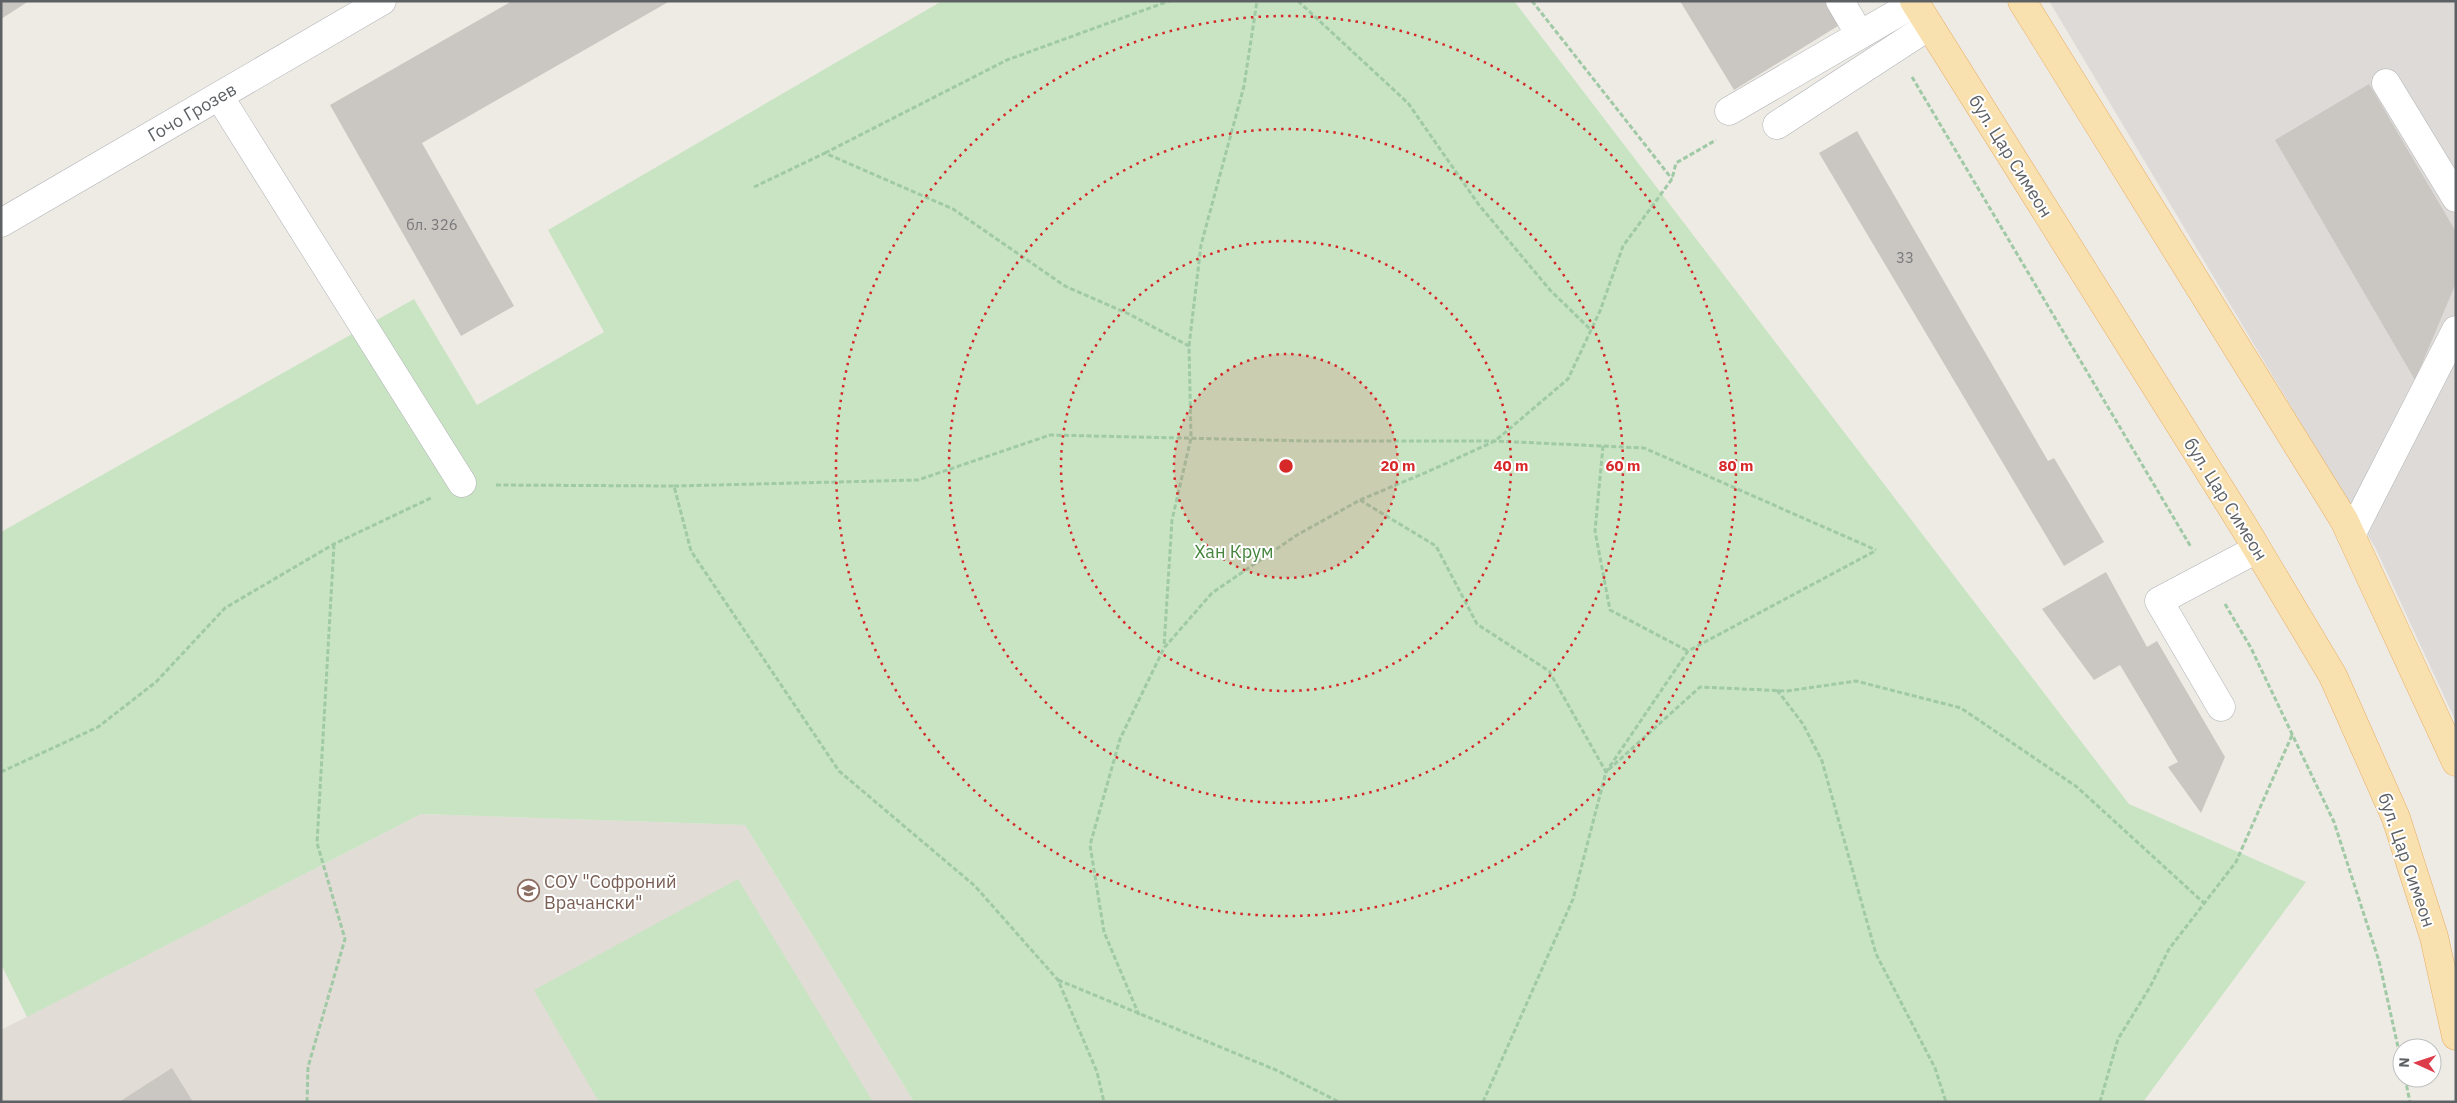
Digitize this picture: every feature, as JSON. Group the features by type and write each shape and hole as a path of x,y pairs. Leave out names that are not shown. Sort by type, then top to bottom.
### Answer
{"main road":[{"path":"2022,1 2344,520 2456,762"},
{"name":"бул. Цар Симеон","path":"1914,2 2257,549 2333,676 2396,818 2434,937 2456,1036"}],"street":[{"name":"Гочо Грозев","path":"1,223 382,1"},
{"path":"1840,1 1860,35"},
{"path":"1729,111 1914,2"},
{"path":"1776,126 1929,26"},
{"path":"2386,83 2456,198"},
{"path":"219,96 462,483"},
{"path":"2351,535 2456,330"},
{"path":"2221,707 2159,601 2257,549"}],"path":[{"path":"754,187 1007,60 1169,1"},
{"path":"1164,648 1172,520 1191,438 1189,346 1201,245 1244,86 1257,1"},
{"path":"1298,1 1408,103 1479,205 1550,290 1591,330"},
{"path":"1532,1 1672,179"},
{"path":"1895,48 2251,648 2293,732 2334,822 2379,961 2396,1038"},
{"path":"1138,1015 1104,932 1090,845 1120,739 1164,648 1212,593 1297,534 1360,500 1495,441 1568,379 1591,330 1623,246 1672,179 1676,164 1719,138"},
{"path":"825,153 952,209 1066,286 1129,314 1189,346"},
{"path":"1,772 98,727 156,682 225,608 334,544 462,483 540,486 674,486 918,480 1050,434 1309,441 1495,441 1603,446 1644,448 1876,550 1688,651 1606,772 1573,899 1483,1102"},
{"path":"1603,446 1595,531 1610,610 1688,651"},
{"path":"674,486 691,551 839,771 975,886 1058,980 1097,1072 1104,1102"},
{"path":"1360,500 1436,546 1477,624 1548,670 1606,772"},
{"path":"307,1102 308,1067 345,939 317,843 334,544"},
{"path":"1606,772 1700,687 1777,690 1856,681 1961,708 2077,787 2205,904"},
{"path":"1777,690 1803,724 1822,761 1876,954 1935,1068 1946,1102"},
{"path":"2100,1102 2118,1039 2150,987 2168,949 2236,862 2293,732"},
{"path":"1058,980 1138,1015 1276,1070 1339,1102"},
{"path":"2407,1088 2410,1102"}],"shaded area":[{"path":"2049,1 2456,1 2456,722 2376,549"},
{"name":"СОУ \"Софроний Врачански\"","path":"421,814 745,825 914,1102 1,1102 1,1030"}],"green space":[{"name":"Хан Крум","path":"942,1 1514,1 2129,804 2306,882 2143,1102 914,1102 745,825 421,814 27,1017 1,964 1,532 414,299 477,405 604,332 548,230"},
{"path":"738,879 873,1102 599,1102 534,990"}],"building":[{"path":"1,1 29,1 1,19"},
{"path":"512,1 670,1 422,143 514,306 461,336 330,105"},
{"path":"1680,1 1833,1 1846,21 1734,90"},
{"path":"2369,84 2456,232 2456,283 2415,380 2275,140"},
{"path":"1857,131 2048,461 2054,458 2104,542 2064,566 1819,153"},
{"path":"2106,572 2147,647 2157,641 2225,757 2201,813 2168,767 2178,762 2120,665 2094,680 2042,609"},
{"path":"172,1068 193,1102 119,1102"}],"place":[{"name":"СОУ \"Софроний Врачански\"","path":"528,891"}]}
